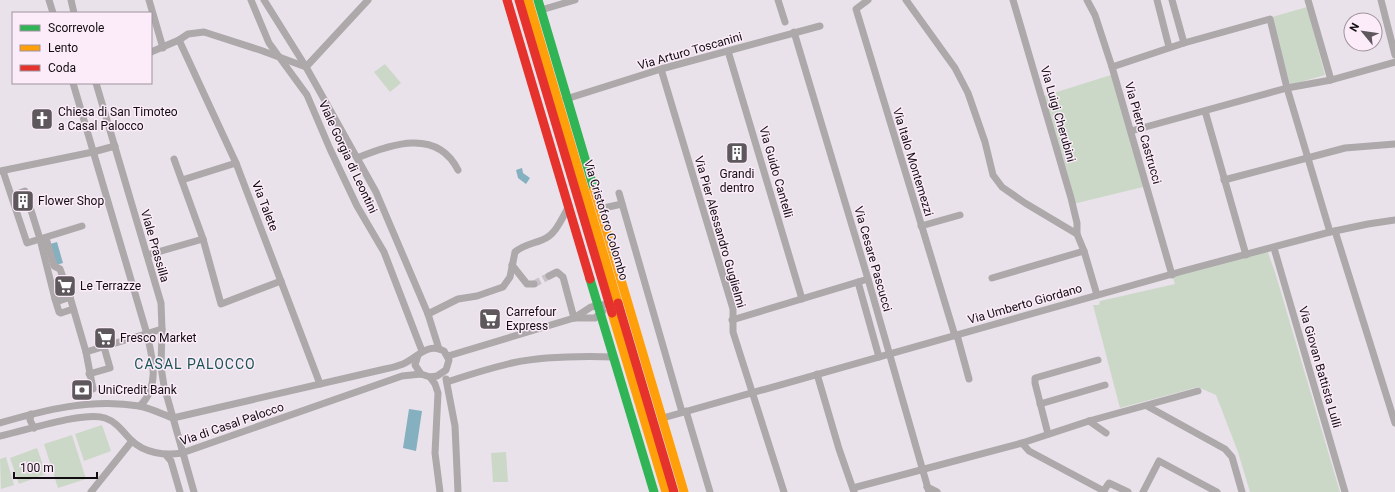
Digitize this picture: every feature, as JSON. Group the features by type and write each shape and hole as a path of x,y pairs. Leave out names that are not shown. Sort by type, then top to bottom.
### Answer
{"main road":[{"path":"508,0 654,492"},
{"name":"Via Cristoforo Colombo","path":"519,0 565,155 618,301 663,418 684,492"},
{"name":"Via Cristoforo Colombo","path":"528,0 674,492"},
{"name":"Via Cristoforo Colombo","path":"538,0 566,99 600,209 618,301 666,492"}],"street":[{"path":"49,0 53,12"},
{"path":"71,0 74,12"},
{"path":"148,0 152,12"},
{"name":"Viale Gorgia di Leontini","path":"251,0 269,43 307,95 330,149 357,206 384,252 420,353"},
{"name":"Viale Gorgia di Leontini","path":"264,0 306,67 376,192 428,314 439,349"},
{"path":"152,52 163,48 188,34 204,32 306,67 368,0"},
{"path":"541,10 575,0"},
{"path":"778,0 785,22"},
{"name":"Via Italo Montemezzi","path":"868,0 856,9 921,226 969,379"},
{"path":"906,0 955,68 968,93 985,142 993,175 1002,187 1025,203 1077,234"},
{"name":"Via Luigi Cherubini","path":"1013,0 1071,198 1077,223 1077,234 1084,251 1097,295"},
{"name":"Via Pietro Castrucci","path":"1087,0 1095,15 1112,67 1132,132 1172,275"},
{"path":"1157,0 1169,48"},
{"path":"1172,0 1184,43"},
{"path":"1308,0 1331,80"},
{"path":"1381,0 1395,55"},
{"path":"152,13 163,48"},
{"path":"1112,67 1184,43 1270,19 1287,88 1308,157 1395,423"},
{"name":"Via Arturo Toscanini","path":"566,99 661,69 820,26"},
{"name":"Via Cesare Pascucci","path":"794,32 868,278 928,489"},
{"name":"Via Talete","path":"179,40 236,163 320,384"},
{"name":"Via Guido Cantelli","path":"728,51 802,300"},
{"path":"1132,132 1287,88 1331,80 1395,62"},
{"name":"Via Pier Alessandro Guglielmi","path":"661,69 733,309 733,332 754,393 784,492"},
{"path":"73,84 154,362 153,387 147,399 140,406"},
{"name":"Viale Prassilla","path":"96,84 160,302 162,329 161,367 182,453 194,492"},
{"path":"1205,111 1246,255"},
{"path":"357,158 380,149 399,144 422,144 434,146 444,151 452,159 458,170"},
{"path":"1224,180 1345,148 1395,144"},
{"path":"82,226 27,243 12,196 1,171 115,146"},
{"name":"Via Cristoforo Colombo","path":"558,171 565,155"},
{"path":"174,159 203,239 221,304 282,281"},
{"path":"182,180 236,163"},
{"path":"12,196 25,191 54,266 60,269 86,352 93,389"},
{"path":"619,193 684,412 710,492"},
{"path":"600,209 622,204"},
{"path":"428,314 458,299 477,296 503,287 509,280 514,255 518,250 545,239 552,234 569,206"},
{"path":"921,226 960,215"},
{"name":"Via Umberto Giordano","path":"663,418 1097,295 1332,232 1395,220"},
{"path":"43,238 59,312 61,313 73,310"},
{"path":"147,255 203,239"},
{"name":"Via Giovan Battista Lulli","path":"1274,248 1345,492"},
{"path":"992,278 1084,251"},
{"path":"512,265 523,281 527,284 534,284"},
{"path":"549,276 557,272 563,277 574,318"},
{"path":"732,320 802,300 868,278"},
{"name":"Via Cesare Pascucci","path":"858,282 879,357"},
{"path":"55,299 59,300 70,297"},
{"path":"574,318 594,319 600,310 618,301"},
{"path":"448,356 574,318 589,308 600,310"},
{"path":"86,352 162,329"},
{"path":"89,374 110,368 104,347"},
{"path":"421,374 415,367 415,361 420,353 430,349 439,349 448,356 449,364 443,373 430,377 435,384 438,393 436,460 440,492"},
{"name":"Via di Casal Palocco","path":"0,423 31,414 80,405 107,403 140,406 173,418 404,364 420,353"},
{"path":"447,382 513,363 550,358 589,356 614,357"},
{"path":"1048,434 1035,378 1098,360"},
{"path":"443,373 447,382 455,426 458,492"},
{"name":"Via di Casal Palocco","path":"104,418 111,420 132,441 147,450 166,455 182,453 402,376 421,374 430,377"},
{"path":"817,374 853,490 921,468 1022,443 1089,421 1198,391"},
{"path":"1040,404 1105,385"},
{"path":"0,436 92,416 104,418 107,403"},
{"path":"1147,406 1225,449 1232,457 1242,492"},
{"path":"31,414 30,420 34,428"},
{"path":"1089,421 1106,433"},
{"path":"661,447 666,432"},
{"path":"91,492 132,441"},
{"path":"1022,443 1029,451 1104,491 1109,483 1128,492"},
{"path":"166,455 171,461 180,492"},
{"path":"1143,492 1159,461 1216,492"},
{"path":"928,489 937,492"}],"green space":[{"path":"1307,7 1325,75 1290,85 1272,17"},
{"path":"385,64 401,83 390,92 374,72"},
{"path":"1114,74 1147,186 1073,204 1041,97"},
{"path":"1267,250 1275,272 1340,492 1250,492 1238,452 1216,395 1198,387 1120,408 1093,305 1099,305 1100,301 1175,284 1172,275"},
{"path":"102,425 111,451 84,461 75,434"},
{"path":"72,435 86,479 58,488 44,444"},
{"path":"37,448 46,474 19,484 10,458"},
{"path":"506,452 508,482 493,482 491,453"},
{"path":"6,457 14,485 1,489 0,459"}],"water":[{"path":"522,168 523,173 530,178 526,184 518,178 516,170"},
{"path":"57,242 63,263 56,265 50,244"},
{"path":"409,409 422,411 416,451 403,448"}],"tunnel":[{"path":"534,284 549,276"}],"traffic: fast":[{"path":"538,0 594,189"},
{"path":"590,279 654,492"}],"traffic: slow":[{"path":"528,0 618,303"},
{"path":"594,189 684,492"},
{"path":"612,313 666,492"}],"traffic: jam":[{"path":"507,0 590,279"},
{"path":"519,0 612,313"},
{"path":"618,303 674,492"}],"place":[{"name":"Chiesa di San Timoteo a Casal Palocco","path":"42,119"},
{"name":"Grandi dentro","path":"737,153"},
{"name":"Flower Shop","path":"23,201"},
{"name":"Le Terrazze","path":"65,286"},
{"name":"Carrefour Express","path":"490,319"},
{"name":"Fresco Market","path":"105,338"},
{"name":"UniCredit Bank","path":"82,390"}],"district":[{"name":"CASAL PALOCCO","path":"195,364"}]}
